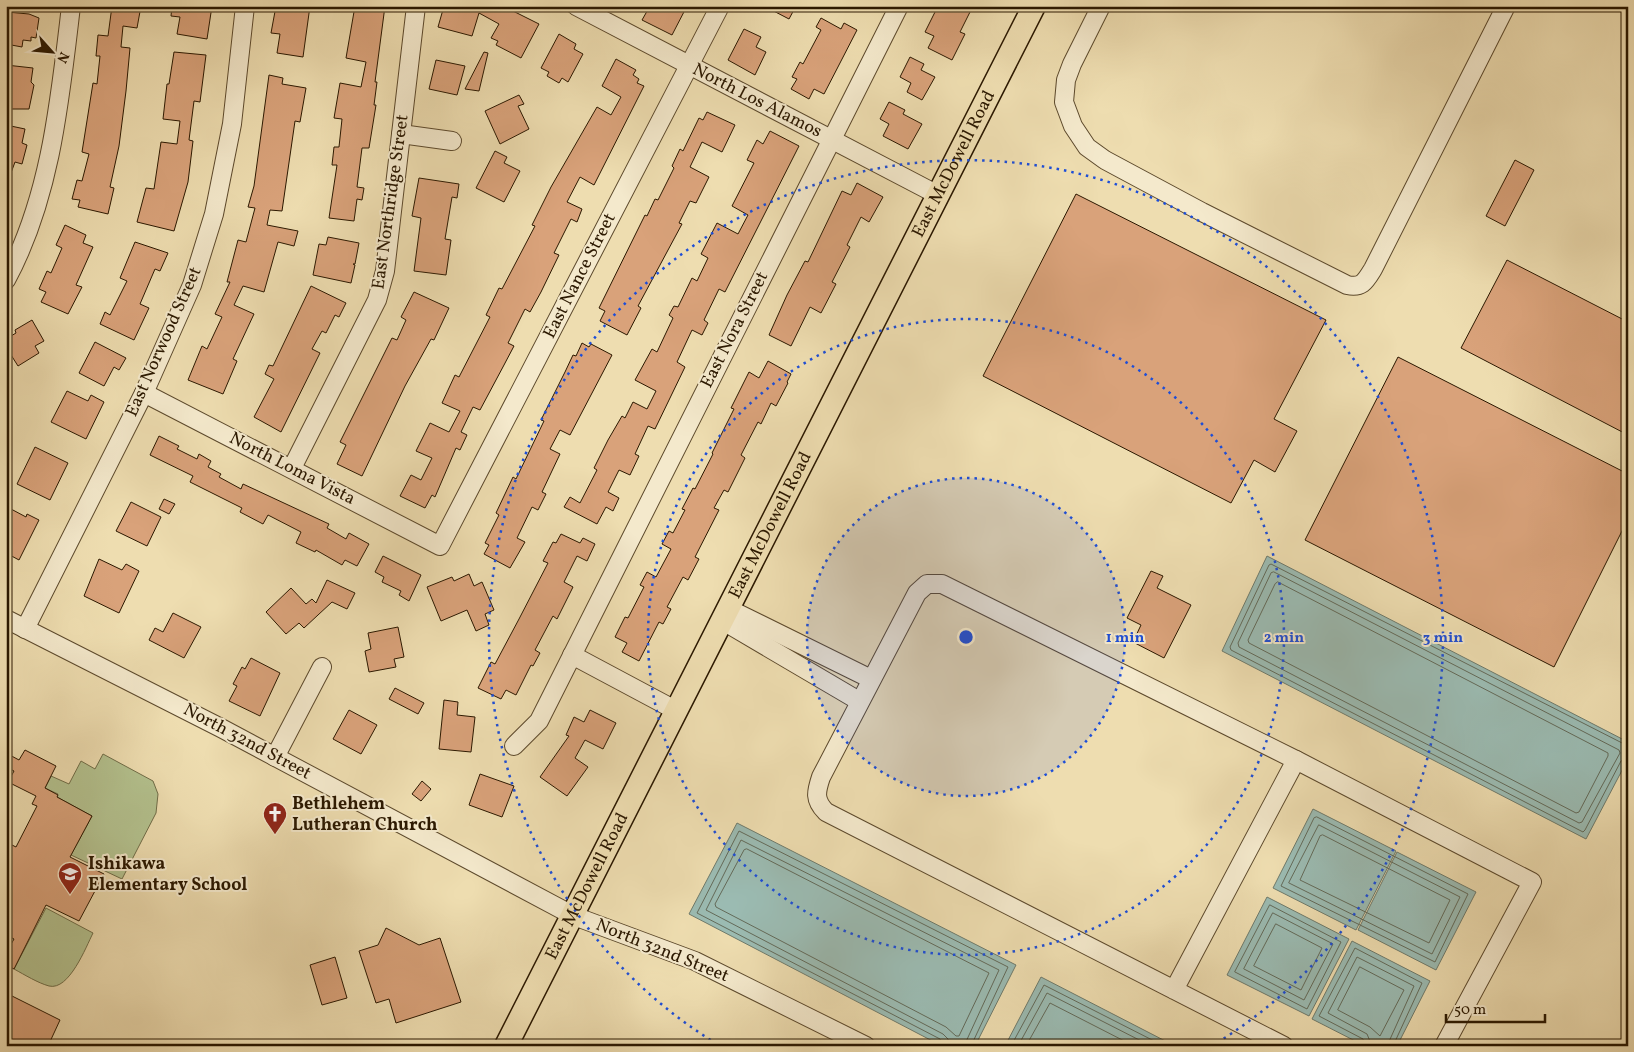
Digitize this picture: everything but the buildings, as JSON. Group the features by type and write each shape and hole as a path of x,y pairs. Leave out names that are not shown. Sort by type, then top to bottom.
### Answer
{"main road":[{"name":"East McDowell Road","path":"506,1046 574,916 1034,6"}],"street":[{"path":"6,280 14,265 38,200 57,118 71,6"},
{"name":"East Norwood Street","path":"25,629 144,393 192,285 214,214 232,124 245,6"},
{"name":"East Northridge Street","path":"292,468 377,300 385,270 416,6"},
{"name":"North Los Alamos","path":"576,6 938,195"},
{"name":"East Nance Street","path":"440,546 720,6"},
{"name":"East Nora Street","path":"514,746 539,721 899,6"},
{"path":"1101,6 1072,64 1066,80 1064,102 1073,126 1092,152 1202,212 1346,285 1358,287 1364,284 1373,269 1506,6"},
{"path":"401,134 452,141"},
{"name":"North Loma Vista","path":"144,393 440,546"},
{"path":"1284,1046 826,812 817,803 816,790 821,777 859,701 917,593 927,584 942,584 1296,760 1532,882 1444,1046"},
{"path":"726,615 871,680"},
{"path":"726,615 859,701"},
{"name":"North 32nd Street","path":"6,619 276,756 574,916 695,961 866,1046"},
{"path":"572,655 677,711"},
{"path":"276,756 322,667"},
{"path":"1174,990 1296,760"}],"green space":[{"path":"103,754 153,781 158,794 156,813 122,879 71,855 92,816 57,797 58,794 45,788 51,776 69,784 81,761 95,769"},
{"path":"46,908 93,933 76,967 63,982 56,986 45,985 14,969"}],"water":[{"path":"1267,556 1628,742 1628,759 1586,839 1222,651"},
{"path":"1313,809 1396,851 1356,930 1273,888"},
{"path":"737,823 1016,965 975,1046 942,1046 689,914"},
{"path":"1397,852 1476,892 1436,970 1358,930"},
{"path":"1267,897 1349,939 1309,1016 1227,975"},
{"path":"1352,941 1430,981 1397,1046 1365,1046 1312,1019"},
{"path":"1041,977 1175,1046 1005,1046"}],"place":[{"name":"Bethlehem Lutheran Church","path":"275,835"},
{"name":"Ishikawa Elementary School","path":"70,895"}]}
